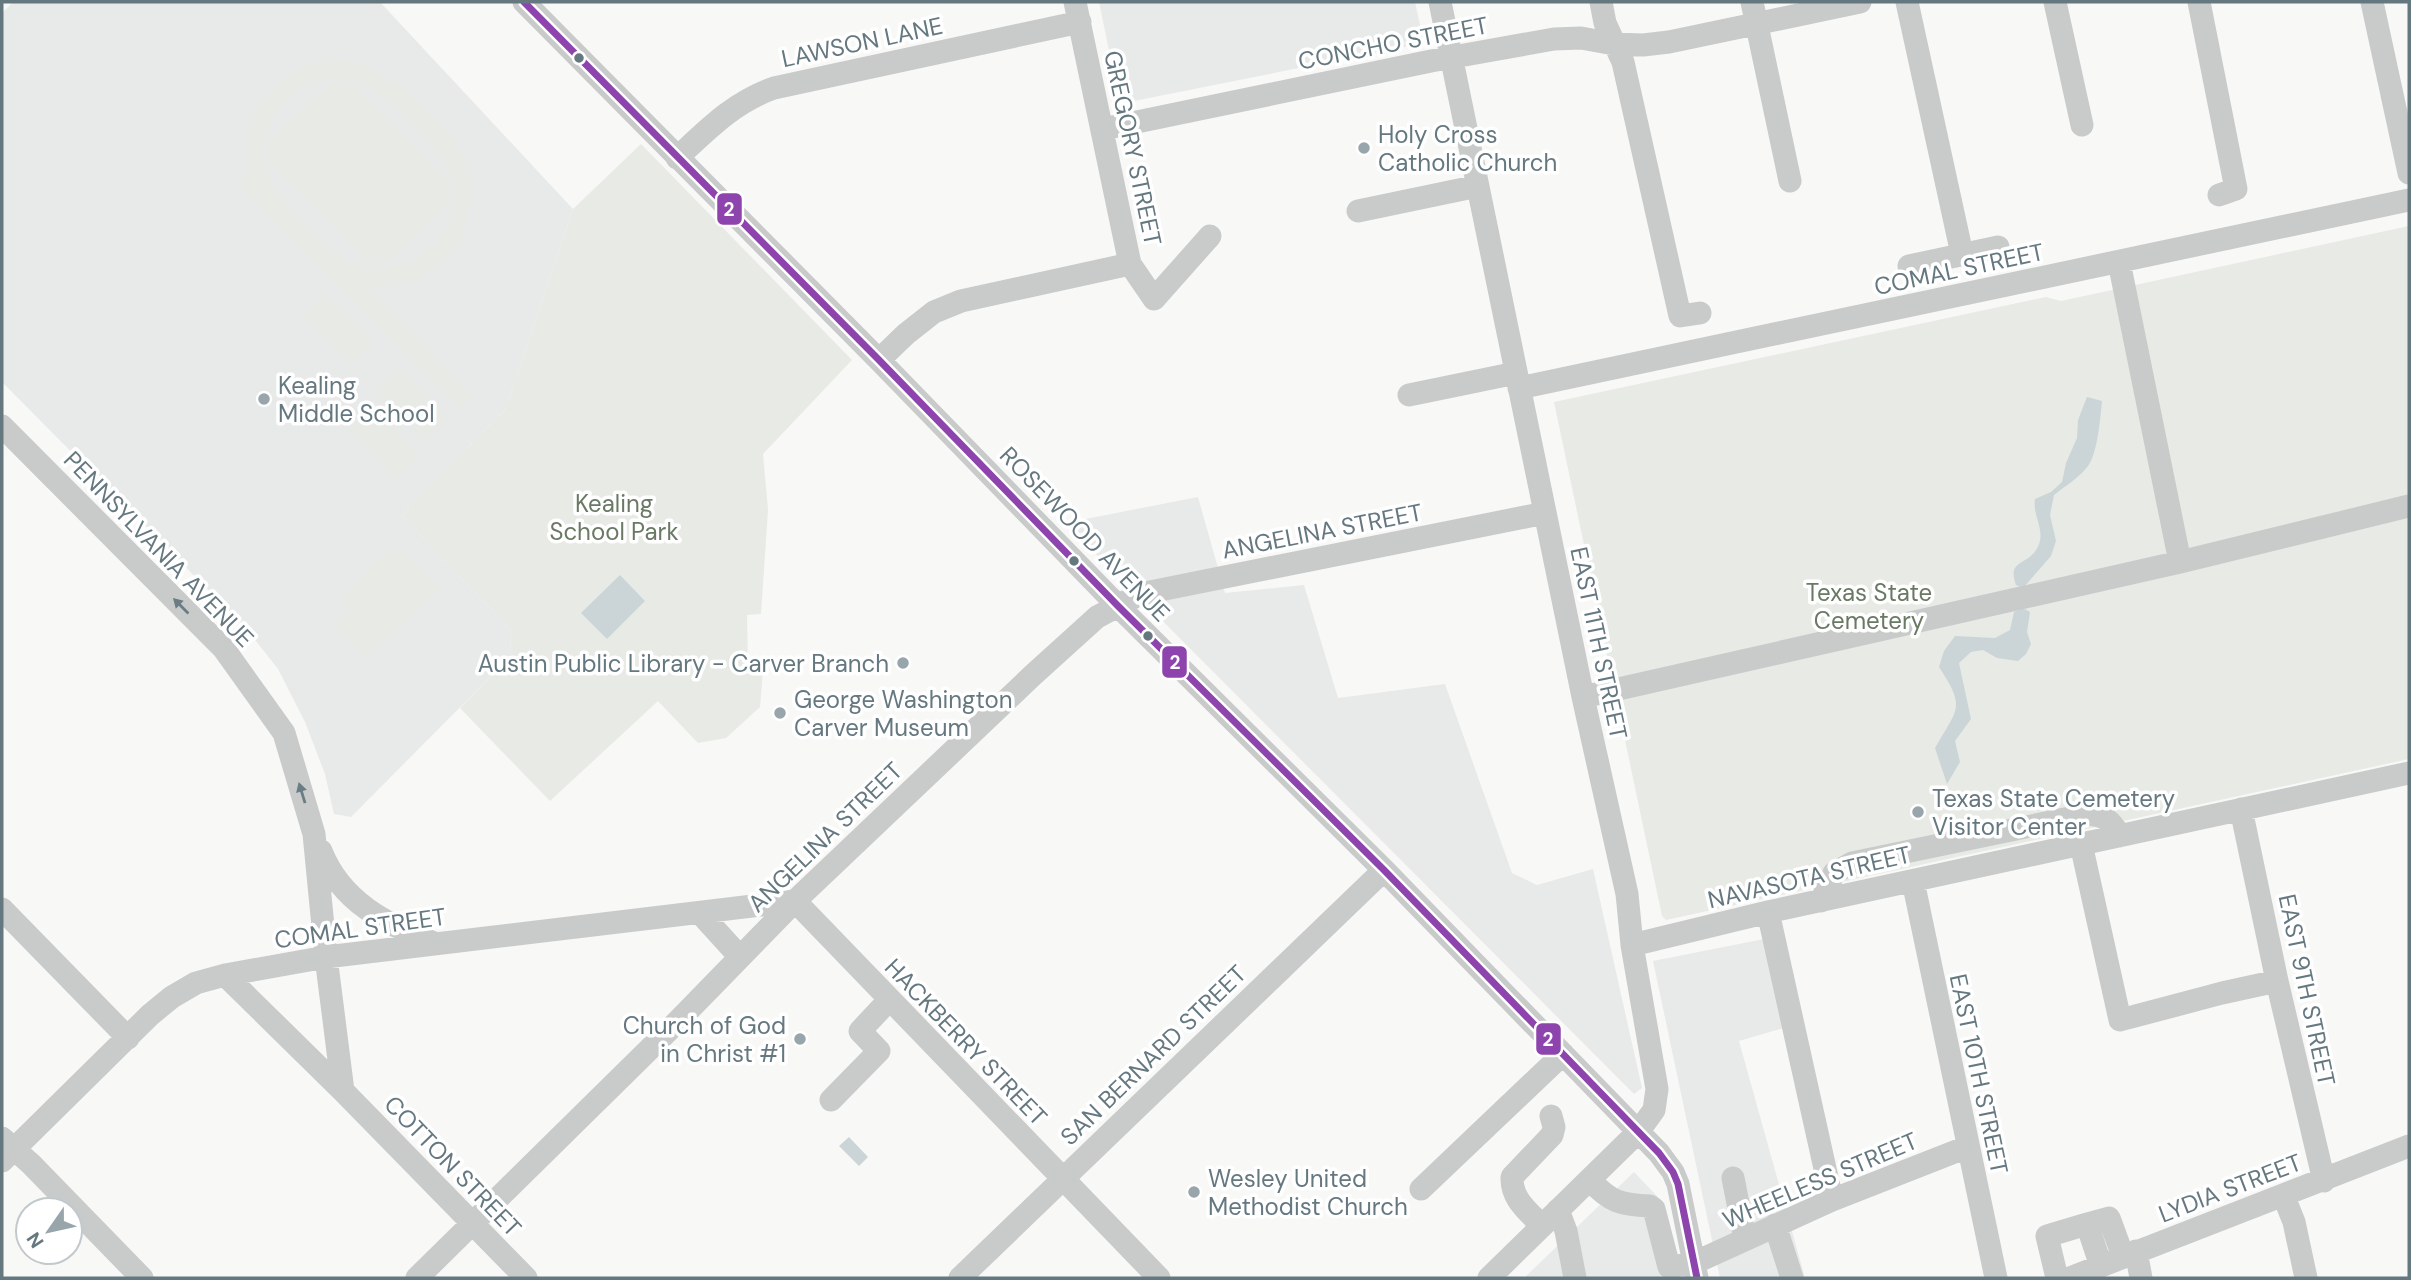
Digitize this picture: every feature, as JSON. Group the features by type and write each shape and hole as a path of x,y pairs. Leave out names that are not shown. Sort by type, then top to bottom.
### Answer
{"street":[{"name":"ROSEWOOD AVENUE","path":"524,2 1118,606 1384,870 1638,1132"},
{"name":"EAST 11TH STREET","path":"1440,2 1583,697 1627,894 1632,945 1657,1089 1654,1110 1638,1132"},
{"path":"1601,2 1605,23 1623,62 1680,316 1700,313"},
{"name":"CONCHO STREET","path":"1103,129 1554,38 1581,38 1614,44 1669,42 1754,13 1860,2"},
{"path":"1907,2 1962,254"},
{"path":"2055,2 2082,125"},
{"path":"2199,2 2236,189 2219,195"},
{"path":"2372,2 2409,173"},
{"name":"LAWSON LANE","path":"677,158 733,107 765,91 1078,12"},
{"name":"GREGORY STREET","path":"1078,12 1130,264 1154,299 1210,236"},
{"path":"1754,13 1790,181"},
{"path":"1358,211 1478,186"},
{"name":"COMAL STREET","path":"1409,395 1518,381 2119,262 2409,200"},
{"path":"1909,266 1998,247"},
{"path":"2119,262 2180,562"},
{"path":"879,360 934,312 961,301 1130,264"},
{"name":"PENNSYLVANIA AVENUE","path":"2,426 224,649 284,733 314,834 326,957"},
{"path":"1583,697 2180,562 2409,506"},
{"name":"ANGELINA STREET","path":"418,1278 679,1020 794,901 1097,617 1140,594 1545,513"},
{"name":"NAVASOTA STREET","path":"1632,945 1768,912 2409,773"},
{"name":"EAST 9TH STREET","path":"2241,810 2323,1181"},
{"path":"1821,901 1834,873 1852,863 2089,814 2110,820 2120,836"},
{"path":"314,834 327,865 342,888 366,910 394,927 437,944"},
{"path":"2081,844 2120,1020 2277,981"},
{"name":"SAN BERNARD STREET","path":"960,1278 1384,870"},
{"name":"EAST 10TH STREET","path":"1913,881 1996,1278"},
{"name":"COMAL STREET","path":"6,1149 172,997 196,983 225,975 326,957 794,901"},
{"name":"HACKBERRY STREET","path":"794,901 1159,1278"},
{"path":"2,909 128,1038"},
{"path":"1768,912 1832,1200"},
{"path":"700,913 740,957"},
{"path":"326,957 343,1091"},
{"name":"COTTON STREET","path":"225,975 526,1278"},
{"path":"831,1100 879,1051 860,1031 889,1000"},
{"path":"1421,1189 1563,1054"},
{"path":"1550,1116 1554,1127 1552,1135 1512,1177 1512,1186 1516,1198 1566,1231 1568,1274"},
{"path":"1489,1278 1638,1132 1673,1172 1695,1270 1669,1267 1654,1209 1650,1206 1618,1203 1604,1195 1590,1180"},
{"name":"LYDIA STREET","path":"2070,1278 2284,1197 2409,1146"},
{"name":"WHEELESS STREET","path":"1695,1270 1745,1239 1832,1200 1967,1147"},
{"path":"6,1149 142,1278"},
{"path":"1733,1178 1745,1239"},
{"path":"2284,1197 2294,1222 2305,1278"},
{"path":"2057,1278 2047,1236 2109,1218 2141,1278"},
{"path":"1659,1230 1686,1224"},
{"path":"2087,1224 2101,1266"},
{"path":"1776,1225 1792,1278"}],"shaded area":[{"name":"Kealing Middle School","path":"13,2 380,2 573,209 505,410 401,515 511,630 510,657 351,817 334,814 325,774 305,722 278,669 245,627 2,382 2,13"},
{"path":"1099,2 1415,2 1424,43 1129,102 1117,89"},
{"path":"2087,397 2102,401 2094,452 2088,466 2054,495 2050,515 2056,541 2051,556 2023,588 2016,585 2014,571 2032,555 2039,543 2035,499 2051,492 2062,482 2066,463 2077,438 2078,420"},
{"path":"1198,497 1225,593 1304,585 1338,698 1445,684 1512,873 1537,885 1593,869 1642,1088 1634,1094 1065,523"},
{"path":"620,575 645,601 607,639 581,613"},
{"path":"2023,608 2030,612 2027,632 2031,644 2026,654 2018,661 1997,658 1983,650 1971,652 1959,663 1971,719 1955,741 1960,762 1947,784 1935,748 1956,708 1953,691 1939,667 1944,651 1955,636 1995,638 2010,630 2014,612"},
{"path":"1764,939 1787,1027 1739,1041 1805,1278 1720,1278 1653,961"},
{"path":"849,1137 868,1157 859,1166 839,1146"},
{"path":"1634,1172 1657,1196 1675,1278 1524,1278"}],"green space":[{"path":"338,60 351,62 384,75 402,88 437,123 462,155 469,174 471,193 464,230 455,247 443,262 427,274 393,286 367,287 473,397 460,410 236,180 247,169 250,127 267,93 280,80 316,63","holes":["338,79 369,88 394,106 432,144 448,171 453,197 449,219 439,239 424,254 404,264 382,267 359,265 336,254 286,205 273,186 266,167 264,148 267,131 275,114 286,101 319,82"]},
{"path":"332,82 353,83 449,182 449,203 382,265 368,264 267,160 267,143"},
{"name":"Kealing School Park","path":"641,144 852,360 763,454 768,510 761,614 747,615 748,670 763,670 760,707 726,738 698,743 658,701 550,801 460,708 510,657 511,630 401,515 505,410 573,209"},
{"name":"Texas State Cemetery","path":"2409,226 2409,759 1666,920 1662,916 1554,402 2046,297 2061,301"},
{"path":"324,293 373,342 350,364 302,315"},
{"path":"398,367 446,417 424,439 375,390"},
{"path":"371,407 419,457 396,479 348,429"},
{"path":"388,552 403,553 440,589 366,658 334,625 350,610 339,598 374,561"}],"transit line":[{"name":"2","path":"524,2 1118,606 1384,870 1659,1153 1678,1184 1697,1278"}],"place":[{"name":"Holy Cross Catholic Church","path":"1364,148"},
{"name":"Kealing Middle School","path":"264,399"},
{"name":"Austin Public Library - Carver Branch","path":"903,663"},
{"name":"George Washington Carver Museum","path":"780,713"},
{"name":"Texas State Cemetery Visitor Center","path":"1918,812"},
{"name":"Church of God in Christ #1","path":"800,1039"},
{"name":"Wesley United Methodist Church","path":"1194,1192"}]}
